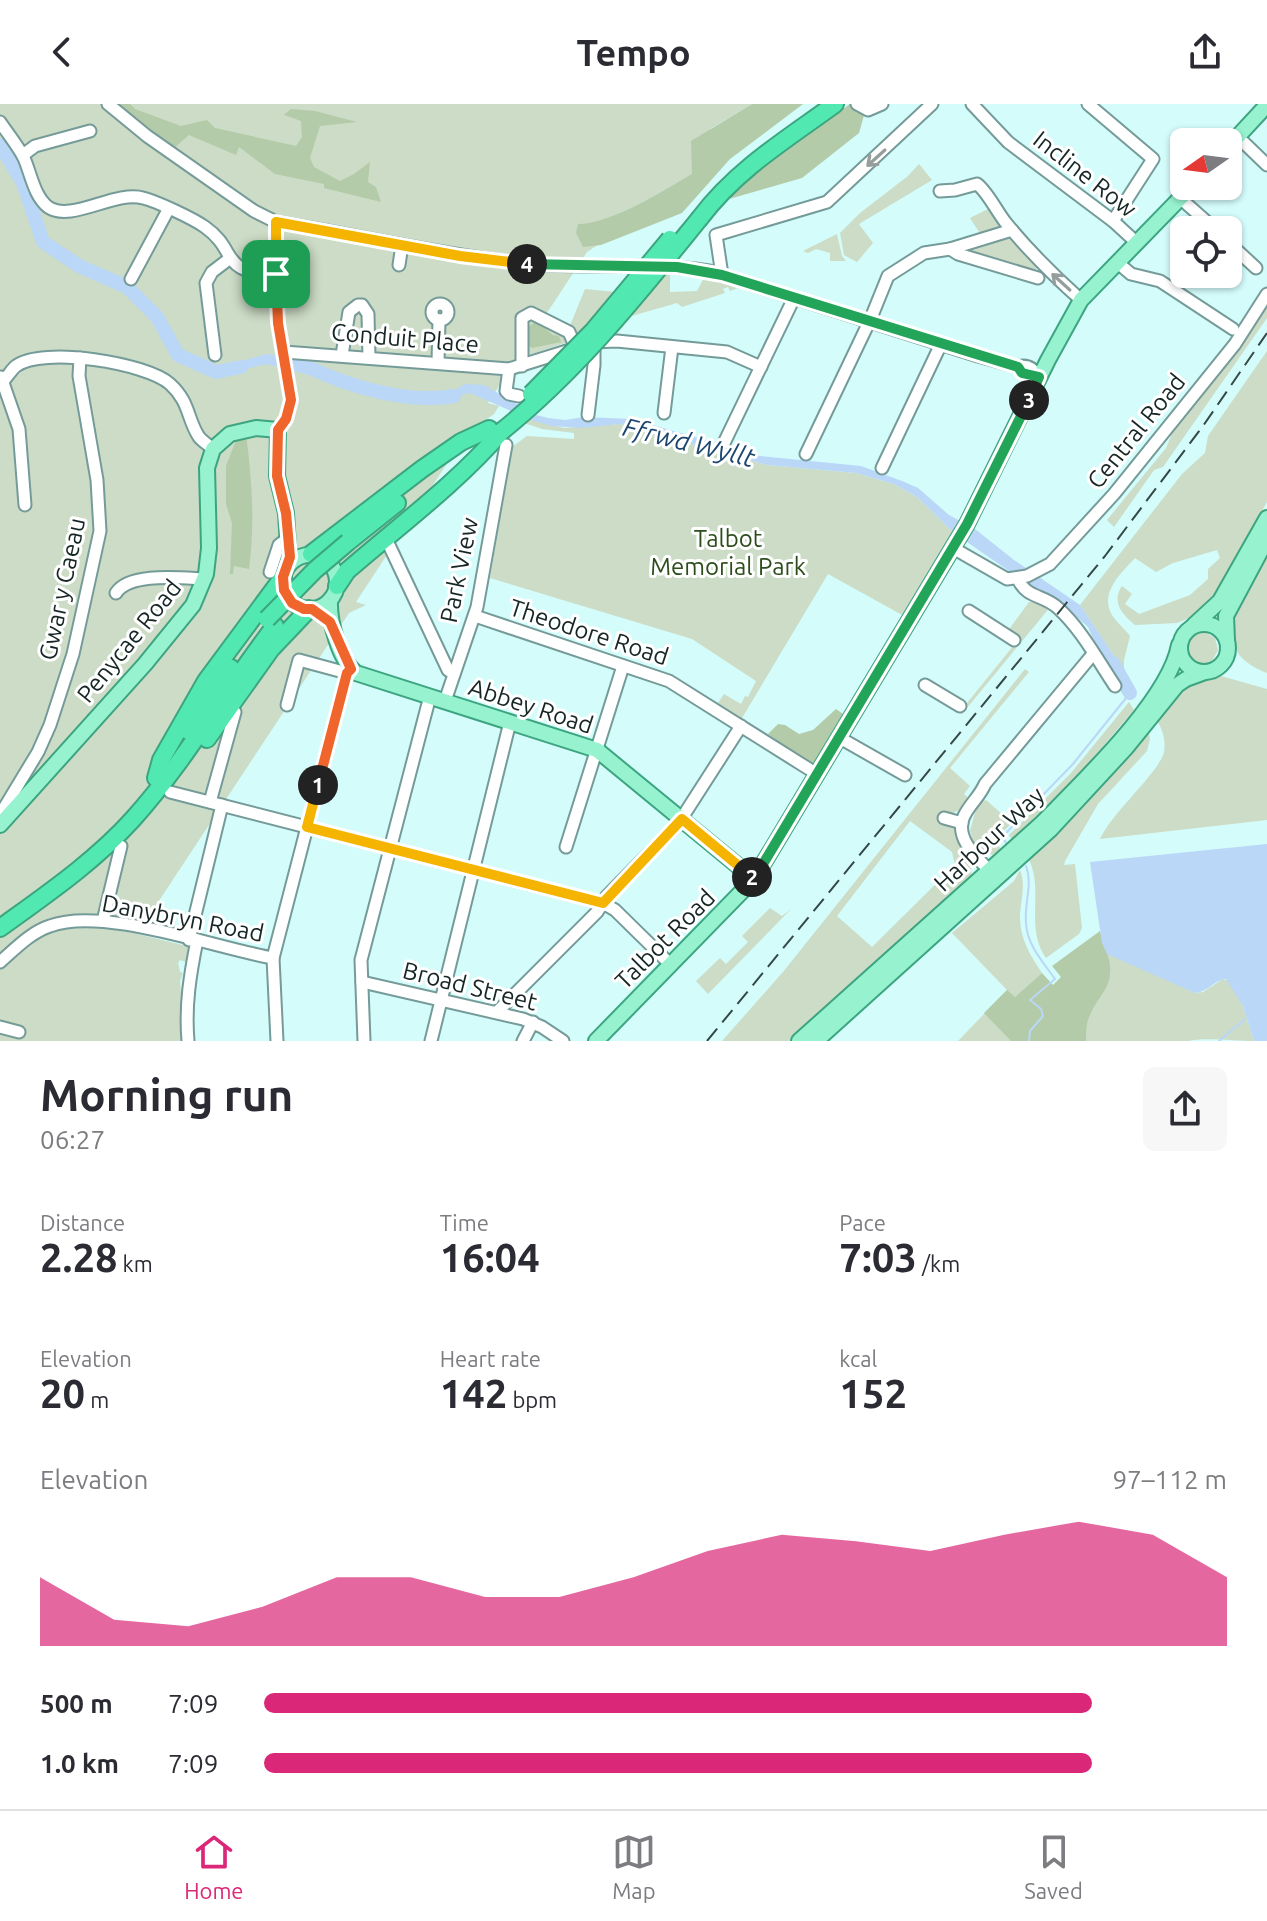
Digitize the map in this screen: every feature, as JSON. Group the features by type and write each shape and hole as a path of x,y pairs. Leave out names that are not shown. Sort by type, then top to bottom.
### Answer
{"highway":[{"path":"334,593 347,571 460,476 572,354 737,165 817,104"},
{"path":"696,214 752,164 835,104"},
{"path":"0,928 81,869 132,821 163,785 215,690 315,570 352,546 498,432"},
{"path":"307,555 461,442 498,432"},
{"path":"163,785 161,760 206,681 281,571"},
{"path":"0,916 52,878 184,769 235,703 271,649 311,609"}],"main road":[{"path":"1242,132 1267,105"},
{"name":"Talbot Road","path":"596,1041 754,879 960,536 1081,300 1178,200"},
{"path":"213,449 230,434 256,428 278,430 277,476 286,513 288,540 281,571 287,597 299,607 311,609 330,622"},
{"name":"Penycae Road","path":"0,825 145,664 193,605 205,579 209,548 207,468 213,449"},
{"path":"1267,518 1220,601 1183,634 1179,645 1186,665 1205,672 1215,670 1224,661 1227,653 1226,616 1267,539"},
{"path":"288,540 307,555 325,559 336,573 330,622 349,671"},
{"path":"281,571 307,555"},
{"path":"311,609 334,593"},
{"path":"1191,627 1211,625 1221,631 1227,640"},
{"name":"Harbour Way","path":"799,1041 1041,824 1106,755 1166,681 1177,660 1179,645"},
{"name":"Abbey Road","path":"349,671 597,750 754,879"},
{"name":"Harbour Way","path":"816,1041 1051,829 1125,749 1177,685 1205,672"}],"street":[{"path":"857,104 868,110 882,104"},
{"path":"722,275 716,235 823,204 932,104"},
{"name":"Incline Row","path":"972,104 1008,142 1113,221 1137,243"},
{"path":"1088,104 1153,159 1113,221"},
{"path":"110,106 147,136 254,211 276,222 460,256 523,264 677,267 722,275 1018,367 1022,373 1039,377"},
{"path":"0,122 23,155 40,199 52,209 66,212 131,195 146,198 205,226 229,259 255,274 276,274"},
{"path":"23,155 35,146 82,130"},
{"path":"1242,148 1267,165"},
{"path":"940,191 980,185 991,205 1012,230 1042,264 1081,300"},
{"path":"1182,200 1200,216"},
{"path":"137,276 168,210"},
{"path":"276,222 278,323 291,400 286,419 278,430"},
{"path":"806,454 869,322 885,280 918,255 950,249 1012,230"},
{"path":"399,265 402,245"},
{"path":"950,249 1038,278"},
{"path":"1242,255 1256,268"},
{"path":"215,355 208,327 206,283 212,272 229,259"},
{"path":"1118,263 1131,274 1160,281 1233,329"},
{"name":"Central Road","path":"1020,578 1035,573 1062,553 1114,494 1235,344 1267,294"},
{"path":"724,443 794,298"},
{"path":"342,355 349,312 358,305 368,314 369,358"},
{"path":"522,366 522,318 531,313 569,332 584,344 594,365 588,415"},
{"path":"438,363 439,320"},
{"name":"Conduit Place","path":"286,359 342,355 509,369 584,344 617,341 727,352 761,367"},
{"path":"882,468 941,344"},
{"path":"664,413 672,347"},
{"path":"25,505 19,429 2,378 16,366 30,360 80,358 115,362 157,374 170,384 188,407 199,437 213,449"},
{"name":"Gwar y Caeau","path":"0,815 38,752 58,702 73,654 100,531 97,480 79,376 80,358"},
{"path":"509,369 506,391 519,396"},
{"name":"Park View","path":"445,701 475,616 498,432"},
{"path":"960,536 998,576 1020,578 1026,592 1050,601 1071,620 1115,686"},
{"path":"281,571 279,545 288,540"},
{"path":"389,545 448,670 454,674"},
{"path":"116,593 117,589 136,579 205,579"},
{"path":"969,611 1014,640"},
{"name":"Theodore Road","path":"475,616 669,681 809,769"},
{"path":"989,870 967,845 962,823 965,813 985,784 1093,654"},
{"path":"277,1041 273,958 349,671 299,660 287,705"},
{"path":"566,847 623,666"},
{"path":"925,685 960,706"},
{"path":"364,1041 361,960 430,696"},
{"path":"188,1041 187,986 193,940 235,712"},
{"path":"431,1041 510,722"},
{"path":"497,1012 597,912 682,819 741,726"},
{"path":"840,738 905,775"},
{"path":"163,785 216,803 603,903 615,910 671,965"},
{"path":"944,818 962,823"},
{"path":"103,921 121,846"},
{"name":"Danybryn Road","path":"0,962 52,925 103,921 273,958"},
{"name":"Broad Street","path":"362,982 533,1022 563,1041"},
{"path":"523,1041 533,1022"},
{"path":"0,1027 19,1032"}],"green space":[{"path":"0,104 752,104 710,129 701,177 587,252 541,322 555,332 562,331 569,337 568,342 529,355 523,349 488,403 499,406 494,414 467,433 356,602 366,605 349,613 137,934 189,949 186,962 180,960 178,963 183,973 180,981 185,1041 0,1041"},
{"path":"113,104 130,104 135,109 181,126 207,120 215,128 296,146 302,137 301,121 284,115 291,109 315,111 357,122 320,126 310,158 314,167 340,181 370,162 368,182 376,187 381,202 324,188 324,184 275,174 239,147 236,155 189,135 173,149"},
{"path":"752,104 803,104 730,159 682,213 601,245 583,247 576,233 578,224 621,213 692,174 691,141"},
{"path":"850,104 865,112 859,133 802,178 729,199 766,163"},
{"path":"919,164 932,180 859,224 873,243 857,262 844,255 840,233"},
{"path":"990,208 1006,227 981,235 970,218"},
{"path":"1011,233 1039,266 1031,273 960,250"},
{"path":"837,234 846,261 830,261 830,253 816,249 808,253 803,251"},
{"path":"665,272 670,273 670,292 697,291 705,276 741,287 730,291 728,287 723,289 725,293 682,307 677,303 628,317"},
{"path":"585,289 616,292 579,336 569,328"},
{"path":"1267,300 1267,318 1163,467 1154,470 1114,527 1107,520 1166,448 1176,424 1216,377"},
{"path":"536,321 553,335 559,336 561,342 532,348 527,345 527,328"},
{"path":"1267,351 1267,502 1218,590 1204,608 1192,617 1177,623 1135,625 1120,607 1119,592 1122,586 1132,594 1125,604 1139,614 1190,595 1208,579 1208,569 1220,558 1217,550 1173,563 1156,572 1135,558 1124,570 1113,584 1108,599 1112,615 1130,636 1124,671 1080,605 1182,474 1205,453 1208,436"},
{"name":"Talbot Memorial Park","path":"530,419 564,428 620,424 767,465 856,473 894,484 917,497 954,533 904,616 828,574 742,718 718,703 724,694 741,704 756,681 692,639 490,578 512,447 527,436 574,439 574,433 524,423"},
{"path":"246,434 252,502 249,569 234,566 233,574 230,574 232,523 226,504 226,466 237,438"},
{"path":"1267,552 1267,673 1247,662 1236,649 1231,634 1239,601"},
{"path":"1029,602 1044,602 1051,606 960,713 1018,640 1007,632"},
{"path":"1205,632 1215,638 1218,650 1212,661 1201,664 1190,658 1186,647 1192,636"},
{"path":"1025,669 1029,672 950,768 970,786 964,794 972,801 951,814 970,862 971,877 789,1041 722,1041 783,972","holes":["910,821 952,852 955,865 872,947 837,916"]},
{"path":"1221,676 1267,689 1267,820 1100,839 1160,761 1165,744 1157,721 1169,704 1191,685"},
{"path":"1129,702 1134,710 1081,772 1012,840 1009,835 1071,773"},
{"path":"836,709 846,716 814,766 768,734 778,724 799,734 813,730"},
{"path":"1148,731 1147,751 1098,804 1065,861 1064,865 1075,864 1082,928 1079,934 1046,958 1036,934 1035,882 1028,858 1089,798"},
{"path":"986,800 1012,823 994,840 1001,849 992,855 974,845 970,831 977,805"},
{"path":"1020,870 1023,887 1021,930 1042,973 1015,997 1031,1017 1100,931 1103,947 1195,993 1203,992 1223,979 1229,981 1243,1006 1254,1041 958,1041 1007,990 952,933 1014,881"},
{"path":"770,908 782,916 791,909 708,994 696,981 720,958 726,964 748,942 742,936"},
{"path":"1100,931 1109,958 1110,974 1089,1018 1086,1041 1011,1041 984,1013 1007,990 1015,997 1042,973 1053,985 1061,977 1052,966"}],"water":[{"path":"267,354 300,359 325,372 321,378 266,364 224,374 222,366"},
{"path":"465,384 484,385 536,415 548,418 632,419 760,456 861,466 918,488 949,515 975,529 1080,605 1127,675 1118,681 1099,653 1088,627 1080,620 954,533 917,497 894,484 856,473 767,465 620,424 581,428 552,426 470,393 437,401 438,394 448,394"},
{"path":"1267,844 1267,1041 1254,1041 1243,1006 1226,979 1195,993 1107,954 1102,943 1090,862"}],"waterway":[{"name":"Ffrwd Wyllt","path":"0,145 23,183 43,242 79,266 127,287 157,317 178,355 216,372 241,367"},
{"name":"Ffrwd Wyllt","path":"308,367 342,381 399,396 454,396"},
{"name":"Ffrwd Wyllt","path":"1113,663 1130,693"},
{"path":"1007,845 1005,834 1073,764 1130,693"},
{"path":"1026,866 1029,880 1026,916 1029,939 1055,979 1030,1000 1041,1009 1043,1016 1030,1031 1029,1041"},
{"path":"1219,1041 1245,1019"}],"railway":[{"path":"707,1041 1105,556 1203,426 1267,333"}],"route":[{"path":"276,222 460,256 523,264 687,268 722,275 1018,367 1022,373 1039,377 967,524 754,879 682,819 603,903 307,827 347,673 351,669 330,622 312,609 292,603 284,590 283,577 290,557 286,513 277,476 278,430 289,411 291,386 278,323 276,274 276,222"}]}
